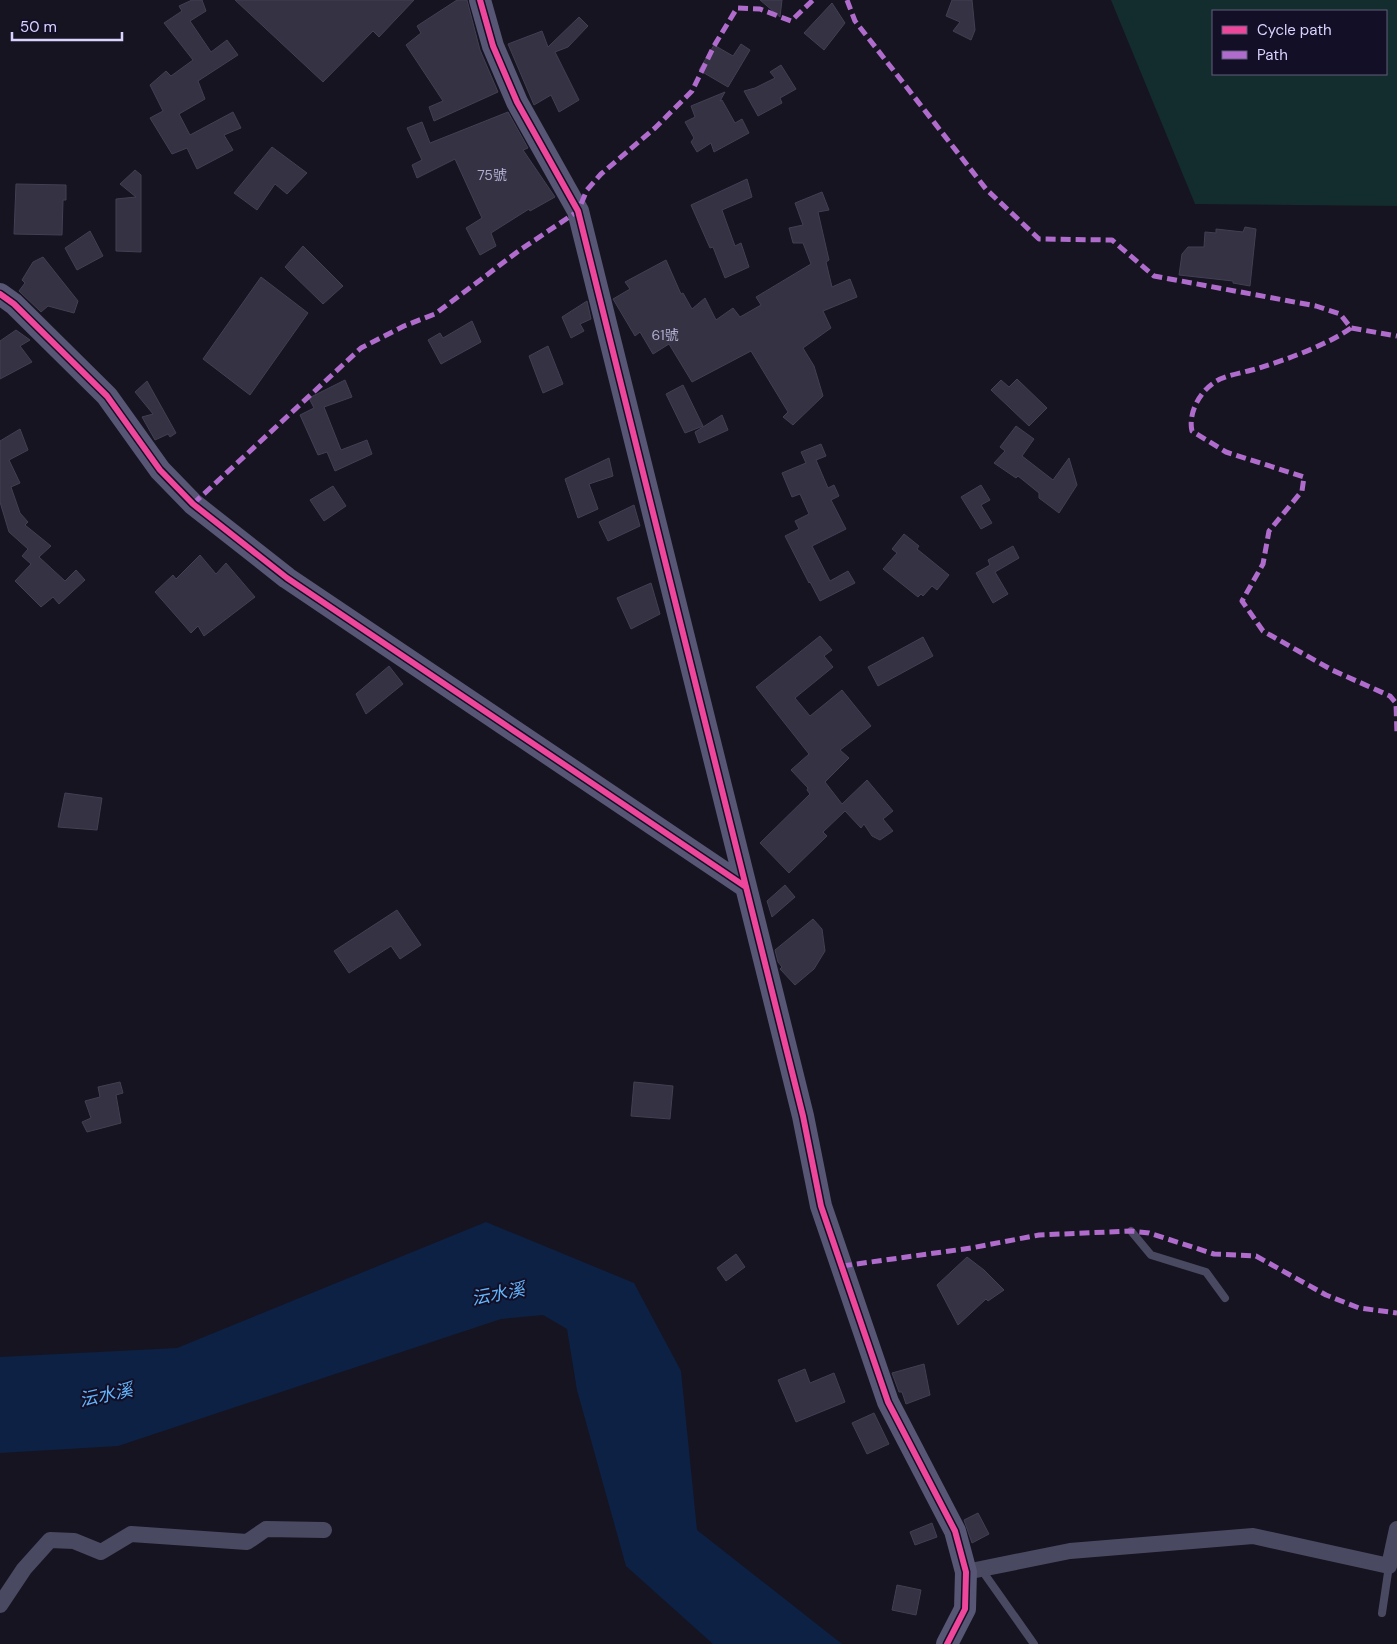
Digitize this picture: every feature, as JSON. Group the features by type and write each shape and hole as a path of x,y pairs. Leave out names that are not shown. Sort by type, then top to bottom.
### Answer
{"street":[{"path":"480,0 493,46 517,102 578,211 803,1116 821,1206 888,1402 974,1570 965,1609 947,1644"},
{"path":"0,294 14,304 107,396 160,470 193,504 287,578 746,887"},
{"path":"0,1605 24,1569 50,1540 74,1541 101,1552 131,1534 247,1542 266,1529 324,1530"},
{"path":"974,1570 1070,1551 1253,1536 1389,1566 1397,1529"}],"lane":[{"path":"1131,1232 1151,1255 1206,1272 1225,1298"},
{"path":"1382,1613 1389,1566"},
{"path":"974,1570 1034,1644"}],"green space":[{"path":"1111,0 1397,0 1397,206 1195,204"}],"water":[{"name":"沄水溪","path":"486,1222 634,1283 681,1371 697,1530 842,1644 713,1644 626,1566 577,1390 567,1329 543,1315 501,1319 118,1446 0,1453 0,1357 177,1348"}],"building":[{"path":"192,0 202,0 206,11 190,21 211,52 227,40 238,55 198,81 205,99 179,114 190,135 233,112 241,128 224,135 233,150 197,169 187,148 172,154 150,118 163,111 150,85 166,71 171,76 193,60 164,23 182,11 179,6"},
{"path":"235,0 414,0 379,37 373,31 323,82"},
{"path":"457,0 467,0 480,50 498,92 434,121 429,107 443,101 406,45 421,33 417,26"},
{"path":"760,0 782,0 780,17"},
{"path":"952,0 972,0 975,30 971,40 953,31 960,22 946,16"},
{"path":"832,3 845,23 824,50 804,33"},
{"path":"579,17 588,26 568,47 555,52 579,100 559,112 551,95 534,105 508,44 542,31 548,47"},
{"path":"741,44 750,50 728,87 699,70 714,45 733,56"},
{"path":"781,65 796,89 780,98 782,103 758,116 744,91 775,78 770,72"},
{"path":"725,92 720,101 722,100 735,123 742,119 749,133 714,152 711,143 697,152 691,142 694,138 685,122 695,117 691,106"},
{"path":"508,112 528,148 523,150 555,197 530,211 529,209 491,233 496,246 480,255 466,228 482,218 455,159 417,178 412,165 422,160 407,128 422,122 430,143"},
{"path":"272,147 307,173 287,194 275,184 257,210 234,193"},
{"path":"135,170 141,175 141,252 116,251 116,199 136,197 120,184"},
{"path":"747,179 752,197 722,210 735,246 741,243 749,267 725,278 713,247 710,248 691,205"},
{"path":"16,184 66,185 66,200 63,200 62,235 14,234"},
{"path":"822,192 829,210 818,212 829,260 826,262 832,287 850,279 857,297 823,311 831,328 803,348 814,366 823,396 793,425 783,417 788,412 751,351 692,382 669,344 653,354 640,332 635,336 613,299 630,289 625,282 666,260 681,294 683,293 692,309 705,298 716,320 733,308 740,317 761,305 756,297 811,264 803,243 793,243 789,228 803,225 795,203"},
{"path":"1245,227 1256,229 1250,286 1233,283 1233,281 1179,275 1182,254 1188,247 1204,247 1205,232 1216,233 1216,229 1243,232"},
{"path":"90,231 103,256 77,270 65,248"},
{"path":"303,246 343,286 323,304 285,267"},
{"path":"43,257 78,301 74,313 48,306 41,312 19,291 25,283 22,280 33,262"},
{"path":"261,277 308,313 250,395 203,359"},
{"path":"587,301 591,319 580,324 584,331 571,338 562,317"},
{"path":"472,321 481,342 441,364 428,340 440,333 443,338"},
{"path":"16,330 30,340 20,346 32,362 0,379 0,341"},
{"path":"548,346 563,384 543,393 529,356"},
{"path":"1017,379 1047,408 1029,426 991,390 1001,380 1009,387"},
{"path":"345,380 352,397 324,407 341,450 367,440 372,454 335,471 327,452 318,455 300,415 314,408 309,398"},
{"path":"147,381 176,433 170,437 168,434 155,440 142,417 153,414 135,392"},
{"path":"683,385 703,426 685,433 666,394"},
{"path":"722,415 728,430 699,443 695,432"},
{"path":"1016,426 1034,439 1022,456 1053,480 1069,458 1077,485 1059,513 1039,498 1039,493 1018,476 1016,478 994,463 1005,451 1000,447"},
{"path":"20,429 28,450 9,460 20,483 11,487 20,513 28,522 25,525 51,546 39,557 65,581 76,570 85,580 59,604 53,597 41,607 15,581 31,564 22,556 28,549 9,532 0,502 0,441"},
{"path":"821,444 826,456 816,460 828,488 834,485 839,496 831,500 846,529 812,546 830,581 848,571 855,583 820,601 785,536 799,529 795,521 809,514 800,494 792,497 782,473 806,463 801,452"},
{"path":"609,458 613,476 589,484 598,509 578,518 565,479"},
{"path":"981,485 990,500 981,505 992,523 981,529 961,497"},
{"path":"333,486 346,506 324,521 310,500"},
{"path":"634,505 640,526 608,541 599,522"},
{"path":"904,534 919,546 917,549 949,575 937,590 932,586 923,596 921,594 918,597 883,569 897,553 892,549"},
{"path":"1013,546 1019,558 995,572 1008,594 993,603 976,573 990,565 988,560"},
{"path":"200,555 216,574 226,563 255,597 204,636 198,626 191,633 155,592 173,575 176,579"},
{"path":"651,583 660,614 631,629 617,598"},
{"path":"820,636 832,650 824,656 833,667 795,698 810,716 842,690 871,726 840,750 849,758 825,782 842,804 867,780 893,811 883,819 893,831 880,840 872,836 864,824 861,828 845,811 823,832 827,836 789,873 760,843 810,794 807,790 808,788 791,770 809,754 756,687"},
{"path":"923,637 933,656 878,686 868,667"},
{"path":"389,666 403,684 366,714 356,694"},
{"path":"65,793 102,798 97,830 58,827"},
{"path":"785,885 795,897 772,917 767,901"},
{"path":"397,910 421,945 400,959 391,946 349,973 334,951"},
{"path":"813,919 822,929 825,951 814,969 795,985 780,969 782,967 778,962 775,950"},
{"path":"120,1082 123,1093 116,1095 121,1123 87,1132 82,1122 91,1118 85,1101 100,1097 98,1087"},
{"path":"634,1082 673,1086 670,1119 631,1116"},
{"path":"736,1254 745,1267 726,1281 717,1268"},
{"path":"967,1257 984,1270 1004,1290 988,1301 986,1299 958,1325 937,1285"},
{"path":"924,1364 930,1395 906,1404 892,1373"},
{"path":"805,1369 810,1383 834,1373 845,1402 796,1422 778,1380"},
{"path":"874,1413 889,1444 867,1454 852,1423"},
{"path":"978,1513 989,1534 972,1543 964,1520"},
{"path":"932,1523 937,1537 915,1545 910,1532"},
{"path":"897,1585 921,1590 916,1615 892,1610"}],"marked path":[{"path":"193,504 361,348 404,326 435,314 520,250 578,211 587,190 601,174 655,128 692,91 714,46 737,8 760,9 791,21 813,0"},
{"path":"847,0 855,21 986,189 1039,239 1112,240 1154,276 1316,306 1340,314 1351,328 1397,336"},
{"path":"1351,328 1307,351 1224,377 1215,382 1200,397 1193,411 1191,424 1192,431 1226,452 1304,477 1302,491 1269,531 1263,564 1242,601 1263,631 1332,670 1390,696 1396,703 1397,734"},
{"path":"842,1266 971,1248 1039,1235 1131,1231 1149,1233 1214,1254 1256,1256 1326,1295 1359,1308 1397,1313"}],"cycle path":[{"path":"480,0 493,46 517,102 578,211 803,1116 821,1206 888,1402 955,1531 966,1572 965,1609 947,1644"},
{"path":"0,294 14,304 107,396 160,470 193,504 287,578 746,887"}]}
